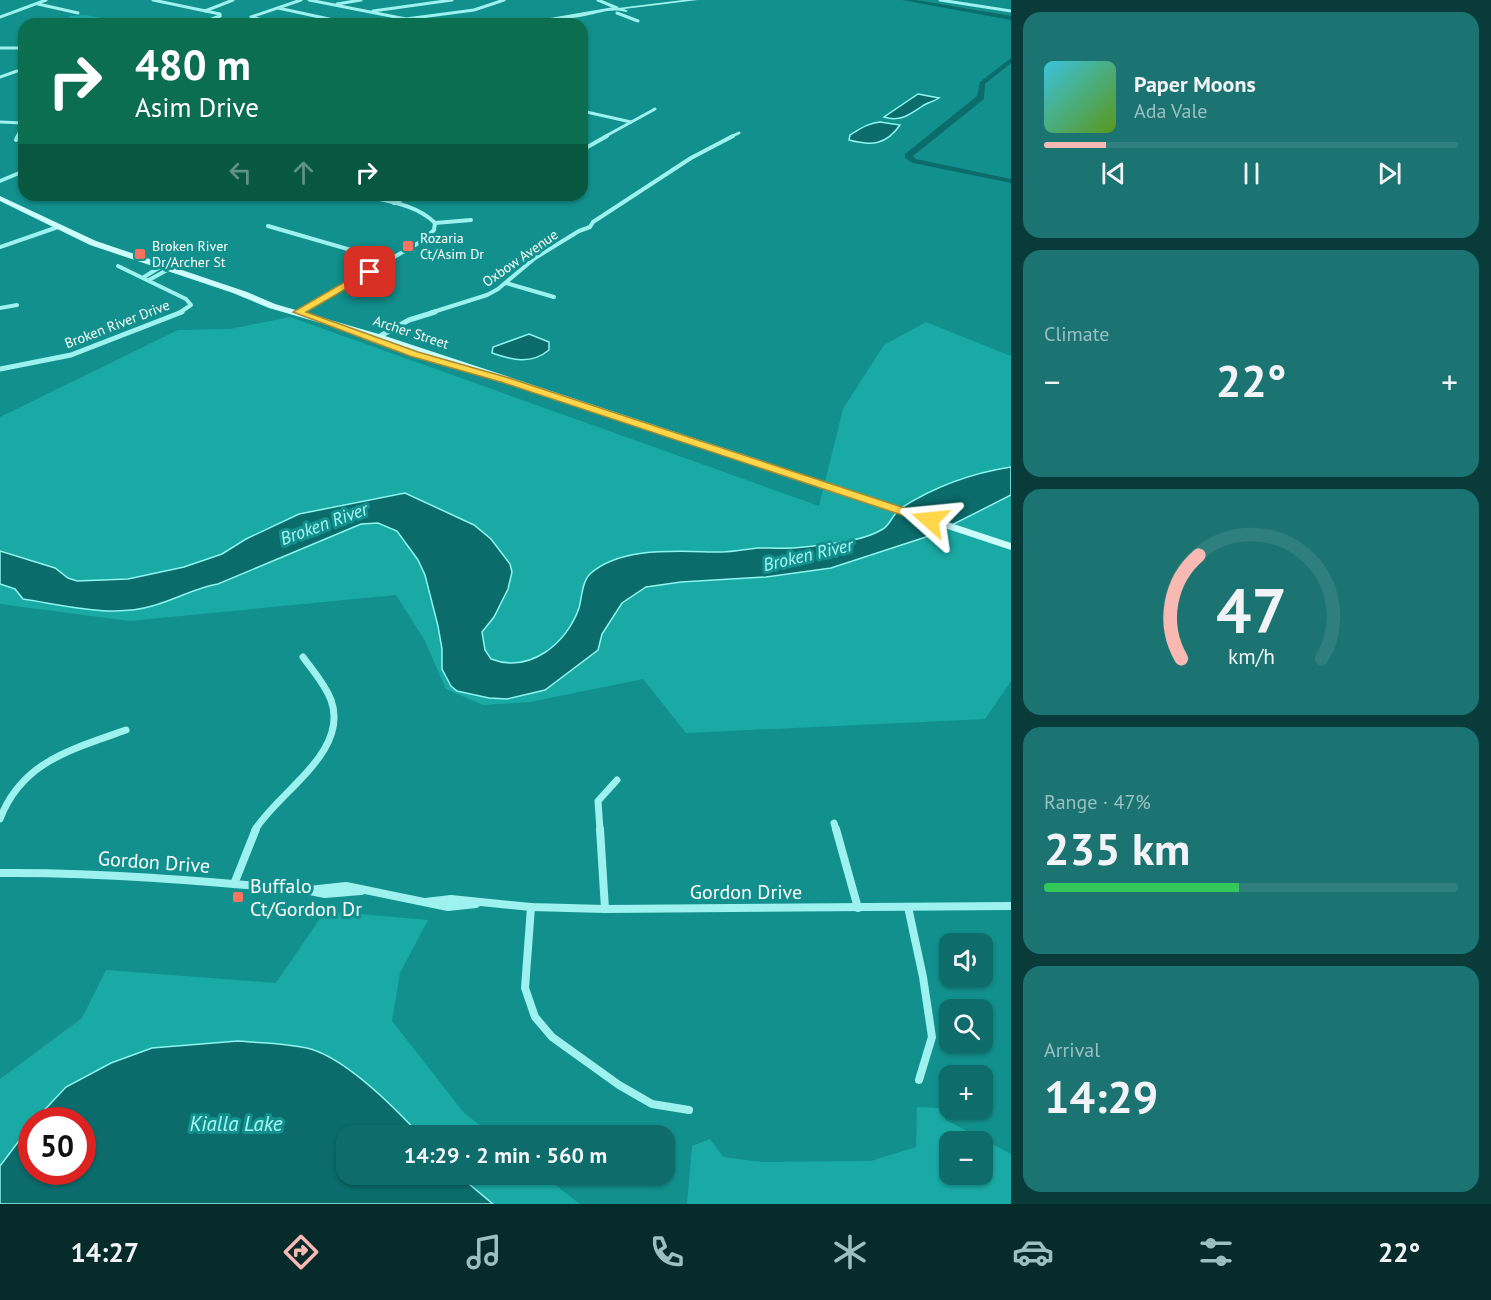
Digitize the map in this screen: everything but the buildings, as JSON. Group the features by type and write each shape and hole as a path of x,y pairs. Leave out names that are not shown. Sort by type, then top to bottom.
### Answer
{"main road":[{"name":"Archer Street","path":"0,198 22,212 94,245 376,338 438,362 505,380 1011,547"},
{"name":"Archer Street","path":"0,204 22,212"}],"street":[{"path":"0,16 46,0"},
{"path":"153,0 220,14 214,18"},
{"path":"205,11 233,0"},
{"path":"255,18 251,17 301,0"},
{"path":"309,0 410,18 478,9 504,0"},
{"path":"333,5 361,0"},
{"path":"370,12 452,0"},
{"path":"559,18 696,0"},
{"path":"940,0 1011,11"},
{"path":"600,1 638,21 626,11"},
{"path":"600,1 609,9"},
{"path":"35,3 78,13"},
{"path":"587,14 609,9 626,11 646,7"},
{"path":"277,8 324,18"},
{"path":"0,48 18,48"},
{"path":"0,77 17,71"},
{"path":"588,147 655,109"},
{"path":"588,112 632,122"},
{"path":"0,122 18,123"},
{"name":"Oxbow Avenue","path":"376,338 409,320 487,295 506,283 535,258 579,231 590,227 593,222 679,170 683,164 724,138 739,134"},
{"path":"16,140 18,136"},
{"path":"0,180 18,173"},
{"path":"383,201 426,214 435,223 471,220"},
{"path":"394,204 399,201"},
{"path":"299,313 431,234 435,223"},
{"path":"268,226 389,261"},
{"path":"0,247 54,228"},
{"name":"Broken River Drive","path":"0,369 45,362 78,353 190,307 189,301 118,266"},
{"path":"144,277 164,268"},
{"name":"Broken River Drive","path":"149,280 164,268"},
{"path":"506,283 555,297"},
{"path":"0,308 17,304"},
{"path":"234,884 252,835 267,812 309,770 321,754 330,735 333,718 332,703 303,657"},
{"path":"0,819 4,804 21,780 50,759 126,730"},
{"path":"605,909 598,801 617,780"},
{"path":"834,823 858,908"},
{"name":"Gordon Drive","path":"0,873 70,873 234,884 325,894 361,891 448,907 482,903 605,909 1011,906"},
{"path":"531,907 525,988 536,1017 552,1037 619,1085 652,1104 689,1110"},
{"path":"908,907 923,977 932,1037 919,1080"}],"green space":[{"path":"86,15 101,18 68,18"},
{"path":"290,317 819,506 843,409 884,345 926,322 1011,356 1011,681 985,719 686,733 643,679 530,702 483,705 446,689 425,641 396,595 129,621 0,604 0,417 178,330 230,329"},
{"path":"325,911 428,920 400,973 392,1021 464,1113 480,1125 336,1125 336,1185 555,1185 580,1204 0,1204 0,1079 82,1018 106,970 276,983"},
{"path":"917,1107 939,1108 939,1119 946,1119 967,1131 939,1131 939,1185 993,1185 993,1145 1011,1154 1011,1204 687,1204 692,1146 710,1139 723,1157 762,1162 871,1161 916,1147"}],"water":[{"path":"918,94 939,98 904,117 895,119 884,117"},
{"path":"880,122 900,125 889,137 878,142 865,143 849,140 850,135"},
{"path":"529,334 549,342 549,350 535,358 521,360 492,353 493,347"},
{"name":"Broken River","path":"1011,467 1011,495 932,535 831,568 766,577 681,582 646,587 622,603 602,634 598,650 545,690 507,699 489,698 457,691 451,686 442,669 442,649 438,626 425,575 418,560 397,531 378,523 361,524 218,584 137,609 104,611 23,599 15,589 0,584 0,551 55,568 68,578 77,581 128,579 184,567 222,554 246,539 299,514 405,493 474,525 491,539 510,564 512,572 508,589 494,617 482,632 485,650 491,659 505,663 520,662 533,659 545,652 566,633 579,608 587,577 603,565 618,558 671,551 726,552 758,548 798,548 855,540 883,529 898,510 940,487 968,477"},
{"name":"Kialla Lake","path":"238,1041 290,1045 321,1053 337,1061 368,1084 410,1125 336,1125 336,1185 470,1185 493,1204 0,1204 0,1166 18,1142 18,1185 96,1185 96,1107 47,1107 66,1087 111,1063 152,1048"}],"waterway":[{"path":"905,0 1011,18"},
{"path":"1011,60 982,83 981,97 908,156 913,161 1011,181"}],"place":[{"name":"Rozaria Ct/Asim Dr","path":"408,246"},
{"name":"Broken River Dr/Archer St","path":"140,254"},
{"name":"Buffalo Ct/Gordon Dr","path":"238,897"}],"route":[{"path":"370,272 298,312 414,354 505,380 930,520"}]}
